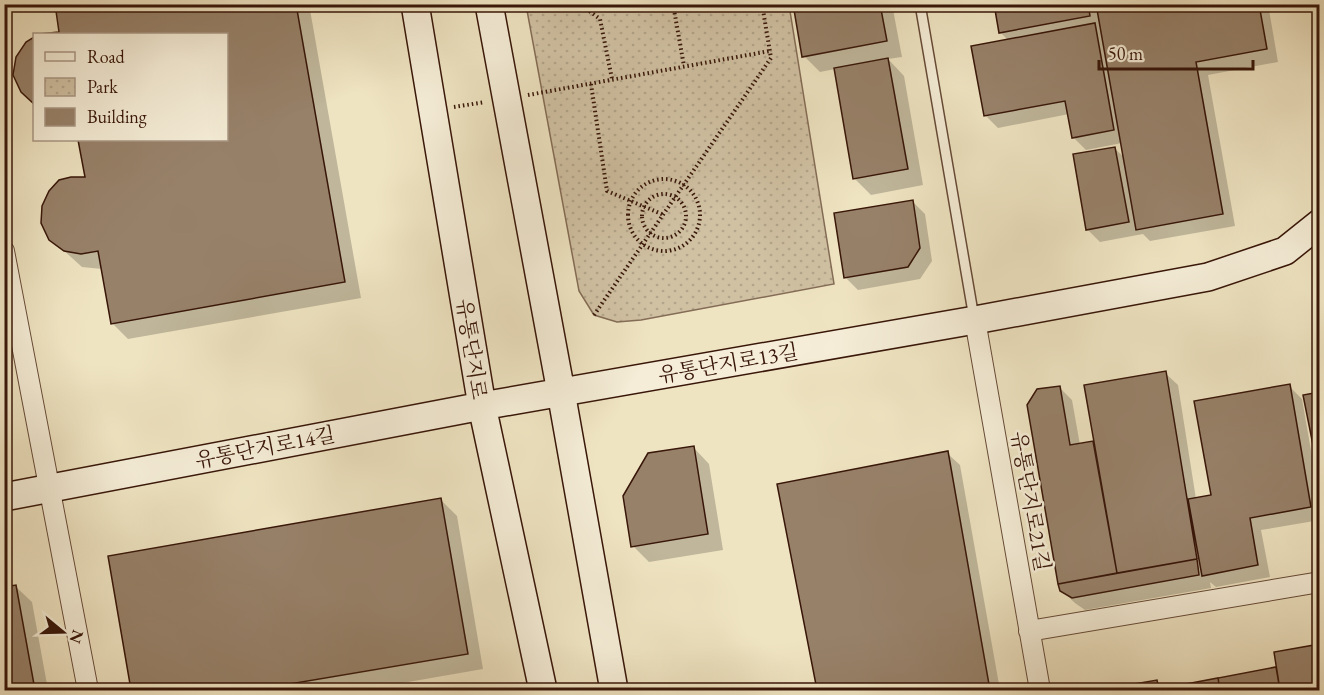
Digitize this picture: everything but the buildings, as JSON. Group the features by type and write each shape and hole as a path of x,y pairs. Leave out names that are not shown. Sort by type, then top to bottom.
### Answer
{"main road":[{"name":"유통단지로","path":"415,4 482,405 543,690"},
{"path":"489,4 614,690"},
{"name":"유통단지로13길","path":"482,405 975,320 1208,277 1286,250 1320,222"},
{"name":"유통단지로14길","path":"4,497 482,405"}],"street":[{"path":"4,251 88,690"},
{"name":"유통단지로21길","path":"975,320 1040,690"},
{"path":"1029,631 1320,582"}],"lane":[{"path":"920,4 975,320"}],"path":[{"path":"565,4 570,9 588,10 600,19 612,79"},
{"path":"673,4 684,66"},
{"path":"594,315 771,58 762,4"},
{"path":"542,93 770,51"},
{"path":"591,84 607,191 664,215"},
{"path":"662,178 685,185 699,203 699,226 693,238 684,246 672,251 660,252 644,245 631,231 628,206 631,201 641,187 651,181 662,178"},
{"path":"669,194 676,197 682,202 686,215 683,228 672,237 665,238 651,234 642,222 644,207 654,196 669,194"}],"green space":[{"path":"526,5 789,5 834,284 641,320 617,322 594,315 579,291"}]}
